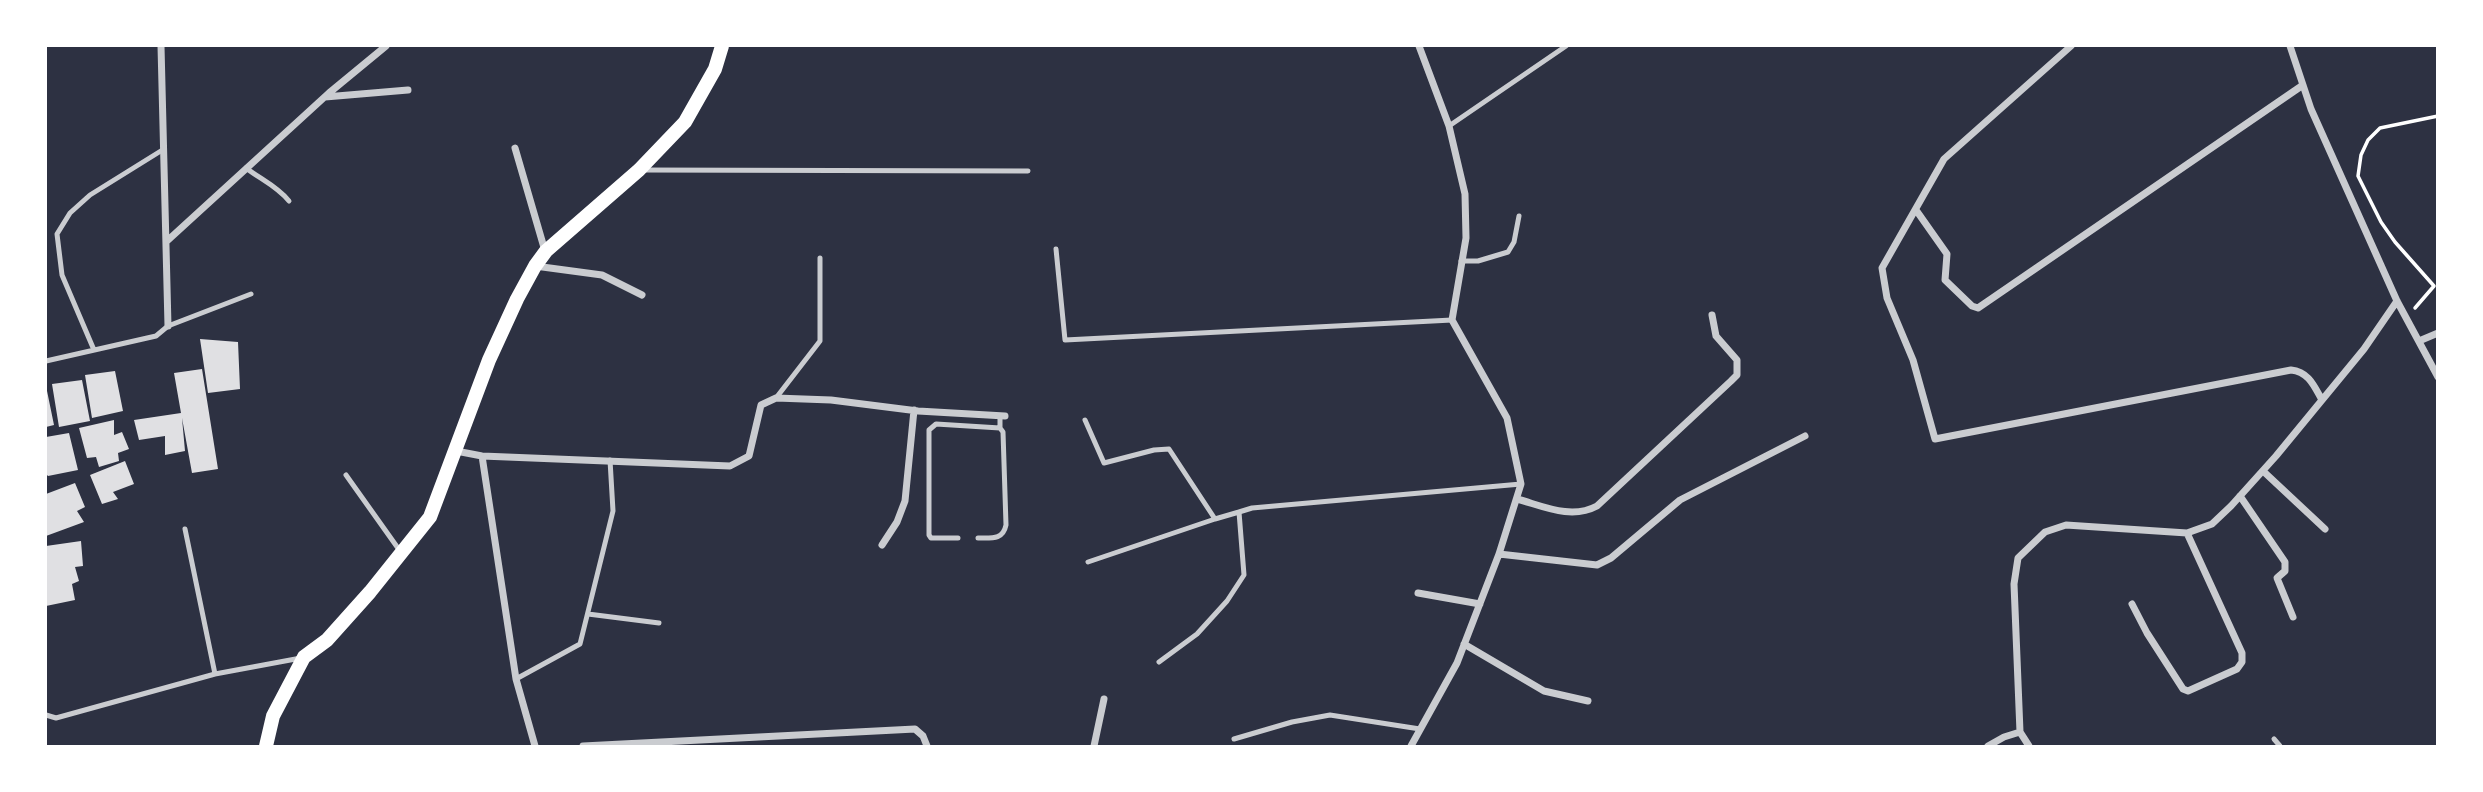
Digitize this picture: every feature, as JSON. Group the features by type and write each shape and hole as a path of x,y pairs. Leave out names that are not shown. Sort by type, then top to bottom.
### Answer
{"main road":[{"path":"266,747 272,716 304,657 327,640 430,517 489,360 535,266 546,251 639,170 694,110 715,69 722,46"}],"street":[{"path":"161,46 168,326"},
{"path":"167,241 324,97 386,46"},
{"path":"1411,747 1457,663 1499,554 1521,484 1507,418 1452,320 1466,238 1465,194 1449,126 1419,46"},
{"path":"2071,46 1944,159 1882,268 1887,298 1913,360 1935,439 2291,370 2301,371 2309,377 2322,400"},
{"path":"2290,46 2311,109 2397,301 2438,377"},
{"path":"1916,211 1947,254 1945,280 1972,306 1978,308 2303,85"},
{"path":"324,97 408,90"},
{"path":"515,148 546,251"},
{"path":"535,266 602,275 642,295"},
{"path":"2029,747 2020,732 2014,584 2018,558 2045,531 2066,525 2187,533 2212,524 2263,471 2322,400 2364,349 2397,301"},
{"path":"1517,499 1575,514 1587,512 1597,506 1731,381 1737,375 1737,360 1716,336 1712,315"},
{"path":"2419,341 2438,333"},
{"path":"456,451 482,456 730,466 749,456 761,405 776,398 831,400 914,410 1002,416"},
{"path":"882,545 897,522 905,501 914,410"},
{"path":"1499,554 1597,565 1611,558 1680,500 1805,436"},
{"path":"482,456 516,680 535,747"},
{"path":"2263,471 2325,529"},
{"path":"2240,496 2285,562 2284,571 2277,578 2293,617"},
{"path":"2132,604 2183,690 2188,691 2237,670 2242,662 2242,653 2187,533"},
{"path":"1418,593 1480,604"},
{"path":"1464,644 1544,691 1588,701"},
{"path":"1094,747 1104,699"},
{"path":"583,747 915,729 923,736 926,747"},
{"path":"1988,747 2004,737 2020,732"}],"lane":[{"path":"1449,126 1566,46"},
{"path":"94,350 62,275 57,234 70,213 90,195 164,149"},
{"path":"246,168 281,191 289,201"},
{"path":"639,170 1028,172"},
{"path":"1461,261 1478,261 1508,252 1514,242 1519,216"},
{"path":"1056,249 1065,340 1452,320"},
{"path":"776,398 820,341 820,258"},
{"path":"46,361 156,336 168,326 251,294"},
{"path":"978,538 997,538 1004,532 1006,525 1003,432 1000,429 1002,416"},
{"path":"1085,420 1104,463 1154,450 1169,449 1215,519"},
{"path":"958,538 931,538 929,535 929,430 936,424 1000,429"},
{"path":"516,680 580,644 613,510 610,460"},
{"path":"346,475 401,553"},
{"path":"1088,562 1252,508 1521,484"},
{"path":"1159,662 1197,634 1227,601 1244,575 1239,512"},
{"path":"185,529 215,674"},
{"path":"587,614 659,623"},
{"path":"46,715 56,719 215,674 304,657"},
{"path":"1234,739 1292,722 1329,715 1420,729"},
{"path":"2274,739 2280,747"}],"path":[{"path":"2407,317 2436,284 2395,242 2381,222 2358,176 2364,148 2379,128 2438,116"}],"building":[{"path":"200,339 238,342 240,389 208,393"},
{"path":"202,369 218,469 192,473 182,418 185,451 165,455 165,436 139,440 134,420 181,413 174,373"},
{"path":"115,371 123,411 92,418 85,375"},
{"path":"82,380 90,421 59,427 52,384"},
{"path":"46,386 54,425 46,427"},
{"path":"114,420 114,435 122,432 129,449 118,453 119,461 99,467 96,457 87,458 79,428"},
{"path":"69,433 78,470 48,476 46,437"},
{"path":"125,461 134,484 113,492 118,499 102,504 90,475"},
{"path":"75,483 85,507 77,511 84,522 46,536 46,494"},
{"path":"81,541 83,566 75,567 79,581 72,584 75,600 46,606 46,546"}]}
